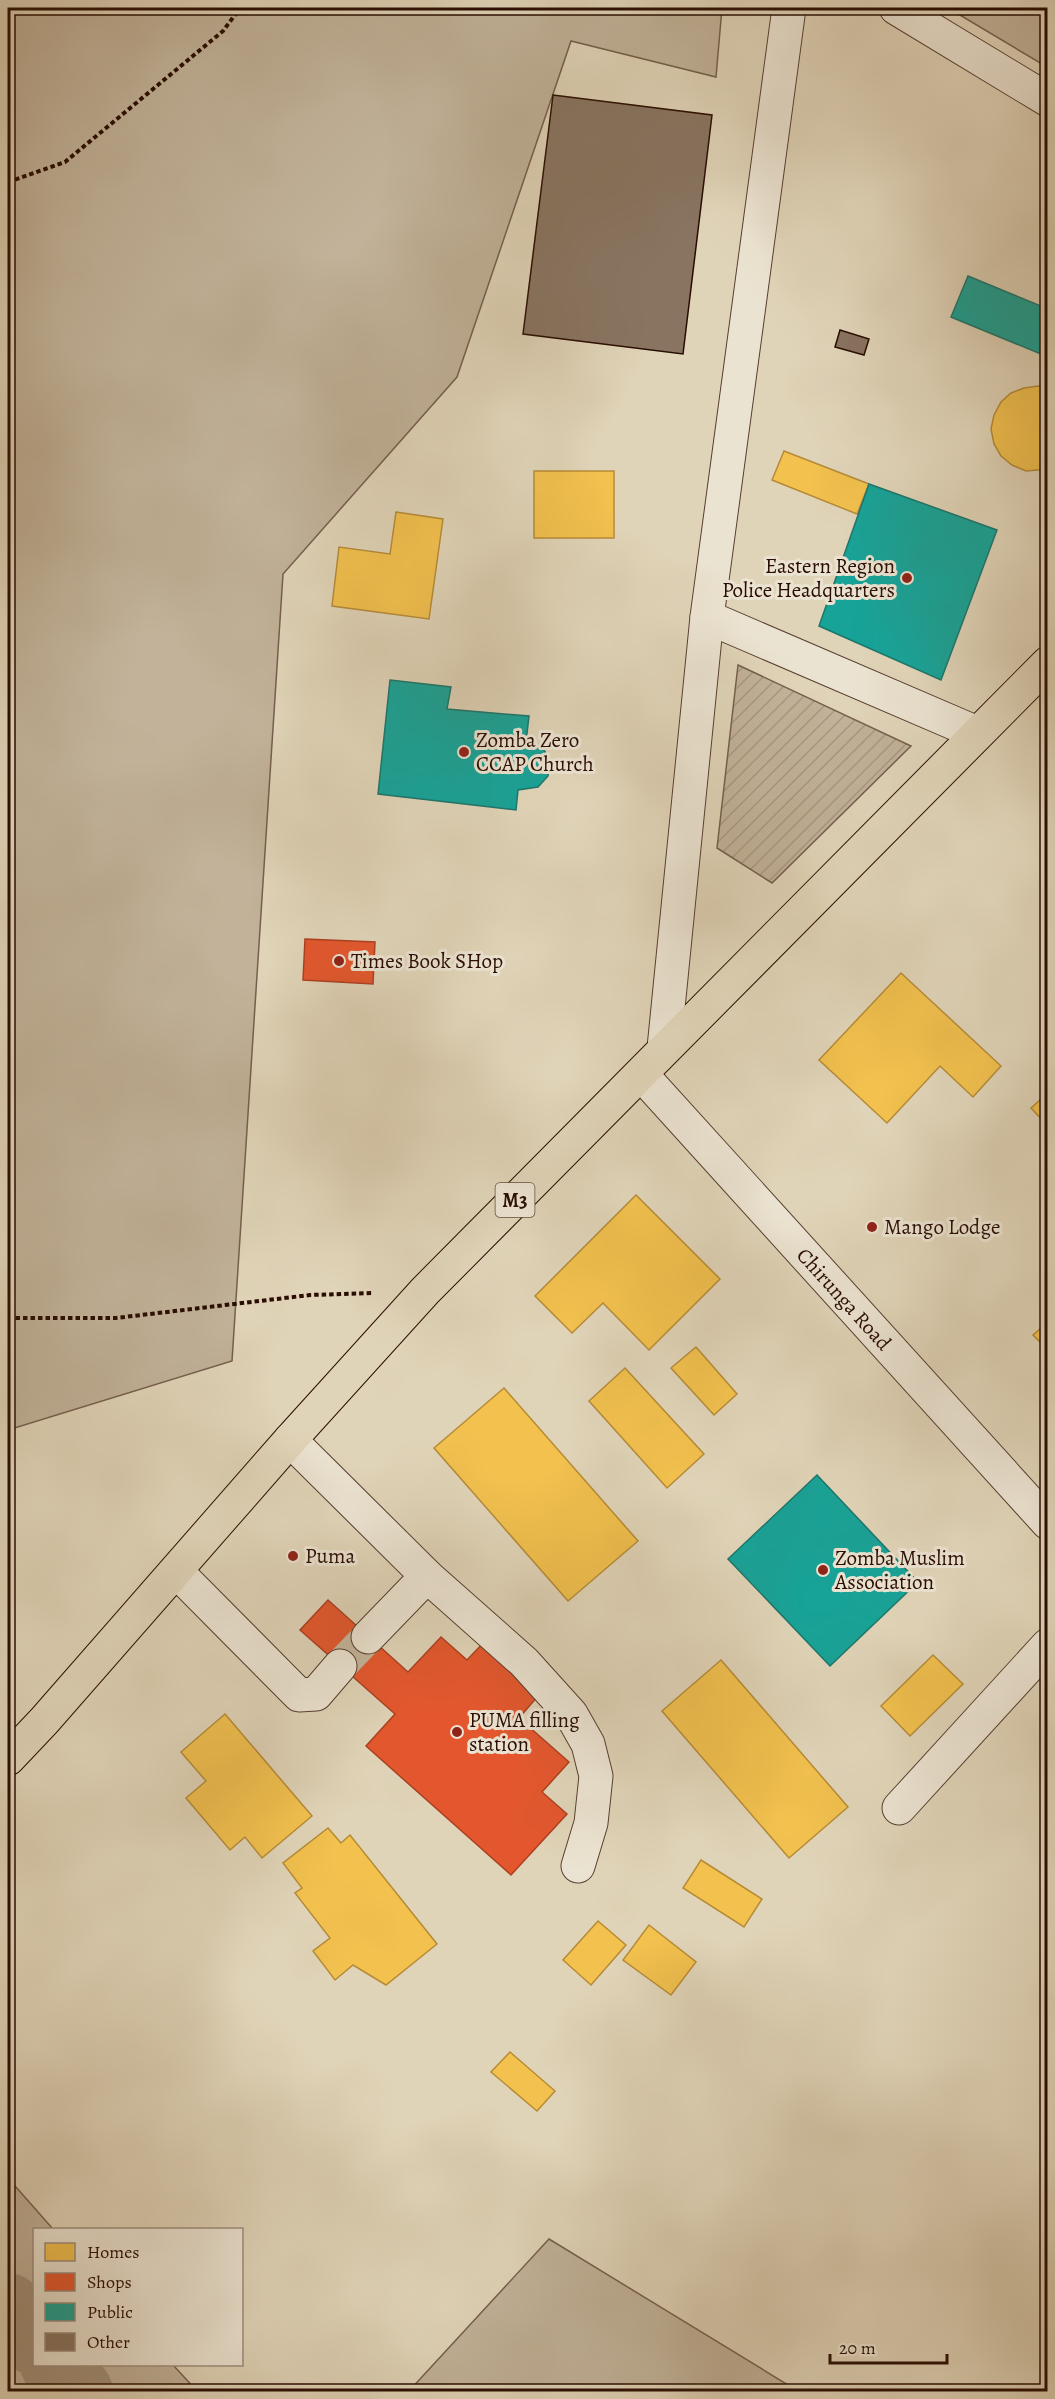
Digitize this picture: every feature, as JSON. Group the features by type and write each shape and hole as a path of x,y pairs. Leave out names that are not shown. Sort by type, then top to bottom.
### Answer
{"highway":[{"name":"M3","path":"8,1759 425,1291 1047,663"}],"street":[{"path":"664,1048 707,617 789,8"},
{"path":"896,8 1047,100"},
{"path":"707,617 977,732"},
{"name":"Chirunga Road","path":"641,1074 1047,1524"},
{"path":"290,1440 427,1576 524,1662 571,1714 588,1744 596,1776 591,1822 578,1866"},
{"path":"176,1571 299,1695 316,1694 340,1666"},
{"path":"368,1636 427,1576"},
{"path":"899,1808 1047,1645"}],"path":[{"path":"8,182 65,162 223,31 240,8"},
{"path":"8,1318 116,1318 310,1295 425,1291"}],"shaded area":[{"path":"8,8 722,8 716,77 571,41 457,377 283,574 232,1361 8,1430"},
{"path":"948,8 1047,8 1047,67"},
{"path":"738,665 911,746 772,883 717,848"},
{"path":"8,2178 52,2228 33,2228 33,2366 174,2366 197,2391 8,2391"},
{"path":"549,2239 798,2391 409,2391"}],"building: Homes":[{"path":"1038,386 1048,389 1048,469 1026,471 1012,465 1001,456 994,444 991,429 994,415 1001,402 1011,393"},
{"path":"784,451 869,484 857,514 772,480"},
{"path":"534,471 614,471 614,538 534,538"},
{"path":"396,512 443,519 429,619 332,606 339,547 390,554"},
{"path":"901,973 1001,1066 973,1097 940,1066 887,1123 819,1060"},
{"path":"1048,1093 1048,1126 1031,1108"},
{"path":"636,1195 720,1279 649,1350 603,1303 572,1333 535,1296"},
{"path":"1048,1322 1048,1350 1033,1335"},
{"path":"696,1347 737,1394 714,1415 671,1368"},
{"path":"625,1368 704,1454 667,1488 589,1401"},
{"path":"504,1388 638,1541 568,1601 434,1448"},
{"path":"933,1655 963,1684 910,1736 881,1706"},
{"path":"721,1660 848,1807 789,1858 662,1711"},
{"path":"225,1714 312,1816 262,1858 245,1837 230,1850 186,1798 206,1781 181,1752"},
{"path":"328,1828 341,1843 350,1835 437,1944 386,1985 353,1965 335,1980 313,1951 330,1938 295,1893 302,1888 283,1863"},
{"path":"701,1860 762,1899 744,1927 683,1888"},
{"path":"598,1921 626,1945 591,1985 563,1960"},
{"path":"649,1925 696,1962 671,1995 623,1960"},
{"path":"510,2052 555,2091 537,2111 491,2072"}],"building: Shops":[{"name":"Times Book SHop","path":"305,939 375,942 373,984 303,980"},
{"name":"PUMA filling station","path":"328,1600 408,1672 441,1637 467,1660 487,1639 544,1689 519,1718 569,1762 542,1792 567,1814 511,1875 366,1746 395,1714 300,1630"}],"building: Public":[{"path":"968,276 1048,309 1048,357 951,317"},
{"name":"Eastern Region Police Headquarters","path":"869,484 997,530 941,680 819,626"},
{"name":"Zomba Zero CCAP Church","path":"390,680 451,687 447,709 529,716 526,742 541,745 550,760 548,776 538,787 518,790 516,810 378,794"},
{"name":"Zomba Muslim Association","path":"817,1475 918,1582 830,1666 728,1559"}],"building: Other":[{"path":"553,95 712,115 683,354 523,334"},
{"path":"840,330 869,339 864,355 835,347"}],"waterway":[{"path":"8,2308 33,2339"},
{"path":"57,2366 78,2392"}],"tunnel":[{"path":"340,1666 368,1637"}],"place":[{"name":"Eastern Region Police Headquarters","path":"907,578"},
{"name":"Zomba Zero CCAP Church","path":"464,752"},
{"name":"Times Book SHop","path":"339,961"},
{"name":"Mango Lodge","path":"872,1227"},
{"name":"Puma","path":"293,1556"},
{"name":"Zomba Muslim Association","path":"823,1570"},
{"name":"PUMA filling station","path":"457,1732"}]}
